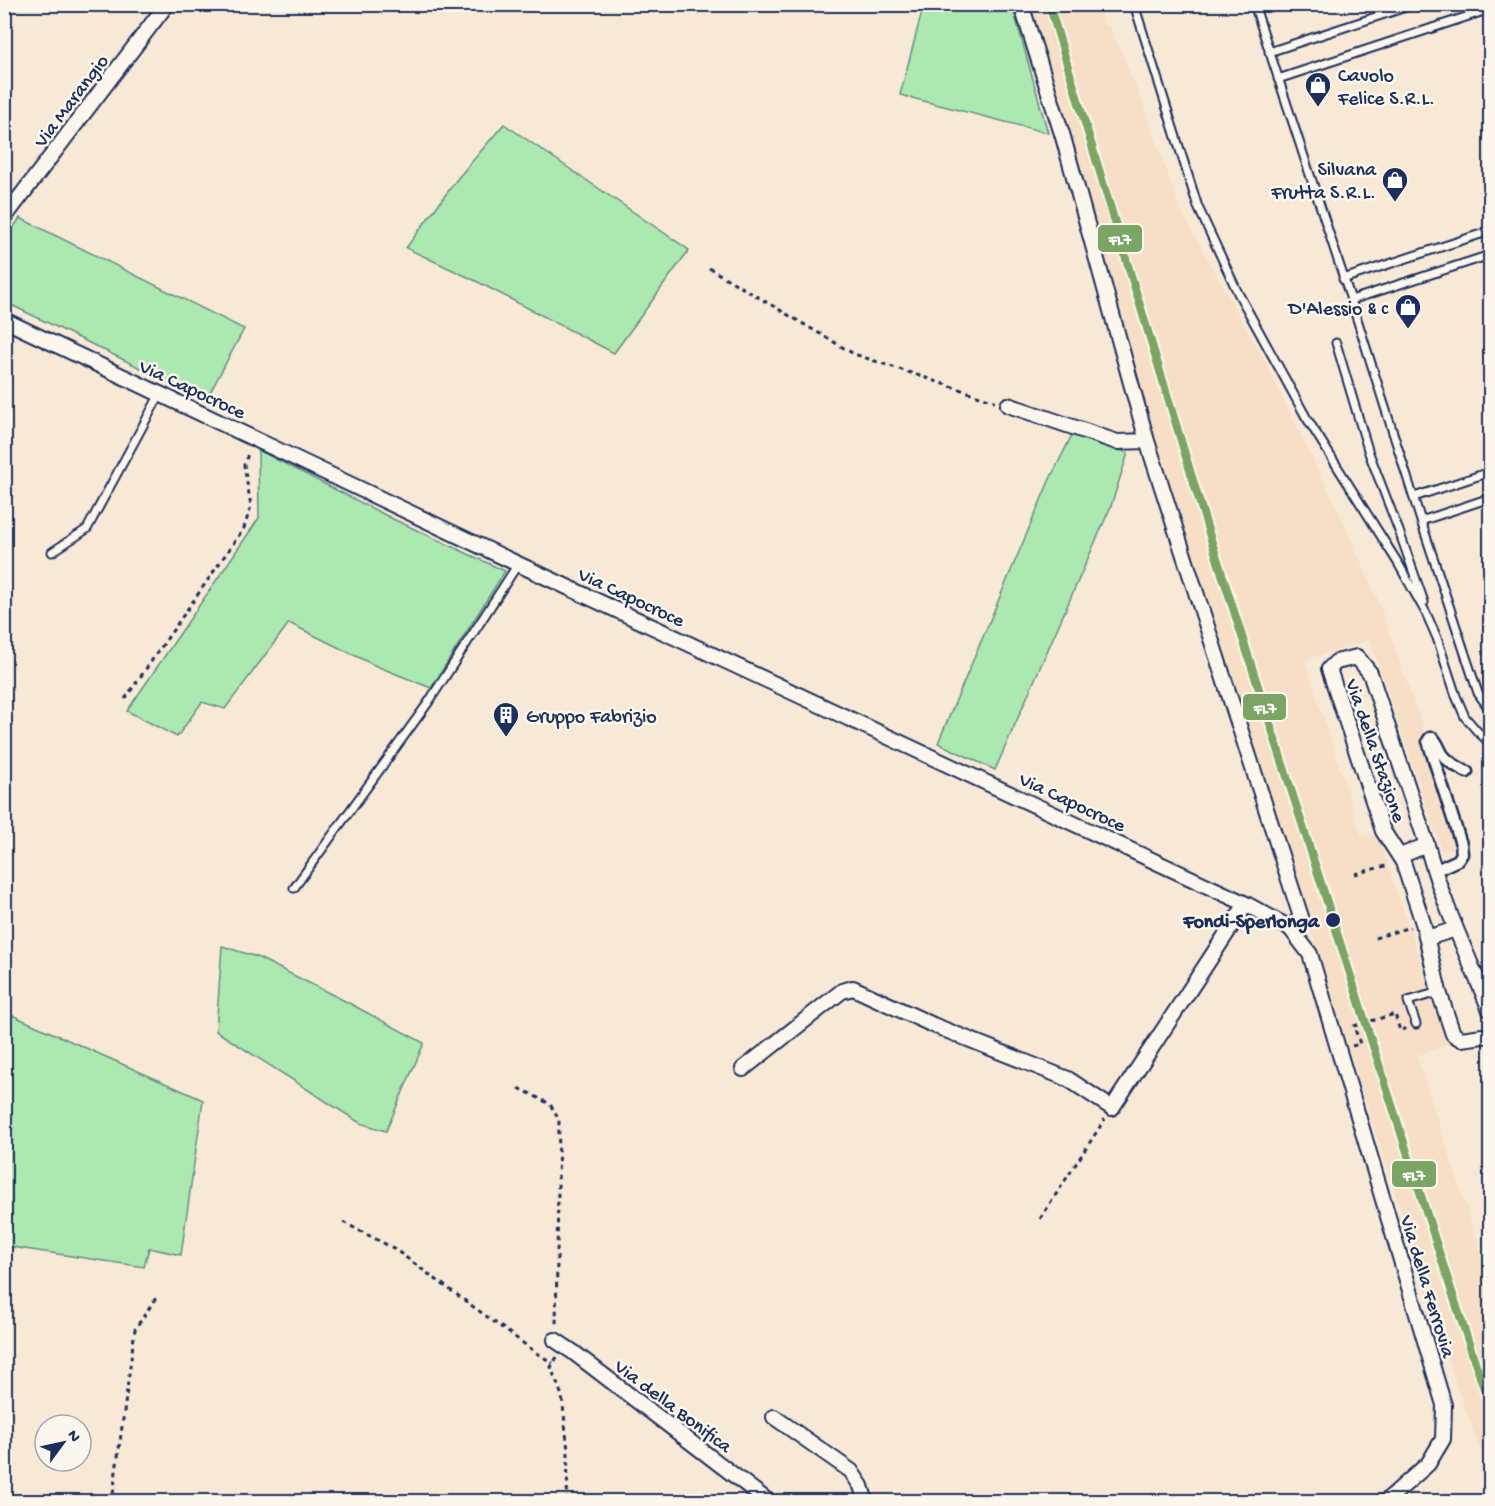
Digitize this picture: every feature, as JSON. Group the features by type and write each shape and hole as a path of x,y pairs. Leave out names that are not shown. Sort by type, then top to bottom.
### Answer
{"street":[{"name":"Via Marangio","path":"4,218 167,4"},
{"path":"1021,4 1063,137 1147,441 1301,917 1290,928"},
{"name":"Via Capocroce","path":"4,320 518,564 1246,903 1290,928"},
{"path":"1008,405 1118,442 1147,441"},
{"name":"Via della Stazione","path":"1491,1010 1434,871 1370,673 1357,657 1336,662 1329,669 1383,831 1401,859 1423,923 1439,993 1453,1034 1461,1039 1491,1035"},
{"path":"1434,871 1458,861 1462,854 1461,844 1428,741 1430,738 1436,741 1444,757 1467,772"},
{"path":"1401,859 1427,845"},
{"path":"743,1069 842,991 853,988 933,1025 1068,1079 1112,1108 1246,903"},
{"name":"Via della Ferrovia","path":"1290,928 1310,954 1444,1405 1443,1439 1428,1464 1385,1502"},
{"path":"1427,938 1456,929"},
{"name":"Via della Bonifica","path":"555,1340 769,1502"},
{"path":"774,1417 850,1471 861,1486 866,1502"}],"lane":[{"path":"1134,4 1198,207 1238,294 1306,417 1398,563 1426,613 1466,717 1491,743"},
{"path":"1254,4 1478,693 1491,710"},
{"path":"1269,52 1415,4"},
{"path":"1278,79 1491,9"},
{"path":"1343,279 1491,231"},
{"path":"1351,300 1491,255"},
{"path":"1336,343 1369,453 1424,601 1426,613"},
{"path":"52,552 87,529 160,394"},
{"path":"1414,498 1491,472"},
{"path":"1421,521 1491,498"},
{"path":"294,888 428,703 518,564"},
{"path":"1416,1023 1408,1001 1439,993"}],"path":[{"path":"709,268 854,354 1008,405"},
{"path":"125,699 244,528 251,506 244,465 255,439"},
{"path":"1355,874 1401,859"},
{"path":"1376,938 1423,923"},
{"path":"1349,1037 1351,1046 1360,1044 1354,1026 1395,1014"},
{"path":"519,1088 550,1104 559,1120 555,1340"},
{"path":"1040,1219 1112,1108"},
{"path":"342,1222 393,1248 553,1363"},
{"path":"112,1502 135,1329 156,1298"},
{"path":"567,1502 568,1451 562,1396 551,1367 558,1356 573,1352"}],"shaded area":[{"path":"1029,5 1098,5 1104,25 1110,26 1141,99 1181,211 1264,360 1344,522 1378,600 1423,728 1460,846 1442,852 1370,640 1305,660 1362,837 1377,834 1449,1044 1417,1056 1490,1280 1490,1469 1485,1462 1458,1390 1188,548"}],"green space":[{"path":"924,4 1012,5 1048,133 900,95"},
{"path":"504,124 689,250 614,353 474,280 406,248 458,178"},
{"path":"20,218 244,329 206,400 5,302 5,239"},
{"path":"1073,433 1128,453 1111,506 995,770 938,743 1049,481"},
{"path":"258,450 393,519 505,571 431,688 374,665 289,623 225,709 202,702 177,737 127,711 259,518"},
{"path":"222,946 257,957 424,1043 386,1131 360,1123 216,1031"},
{"path":"5,1012 203,1100 181,1255 149,1248 144,1267 5,1246"}],"transit line":[{"name":"FL7","path":"1049,4 1208,530 1490,1407"}],"place":[{"name":"Cavolo Felice S.R.L.","path":"1318,108"},
{"name":"Silvana Frutta S.R.L.","path":"1395,203"},
{"name":"D'Alessio & c","path":"1408,330"},
{"name":"Gruppo Fabrizio","path":"506,738"},
{"name":"Fondi-Sperlonga","path":"1333,920"}]}
